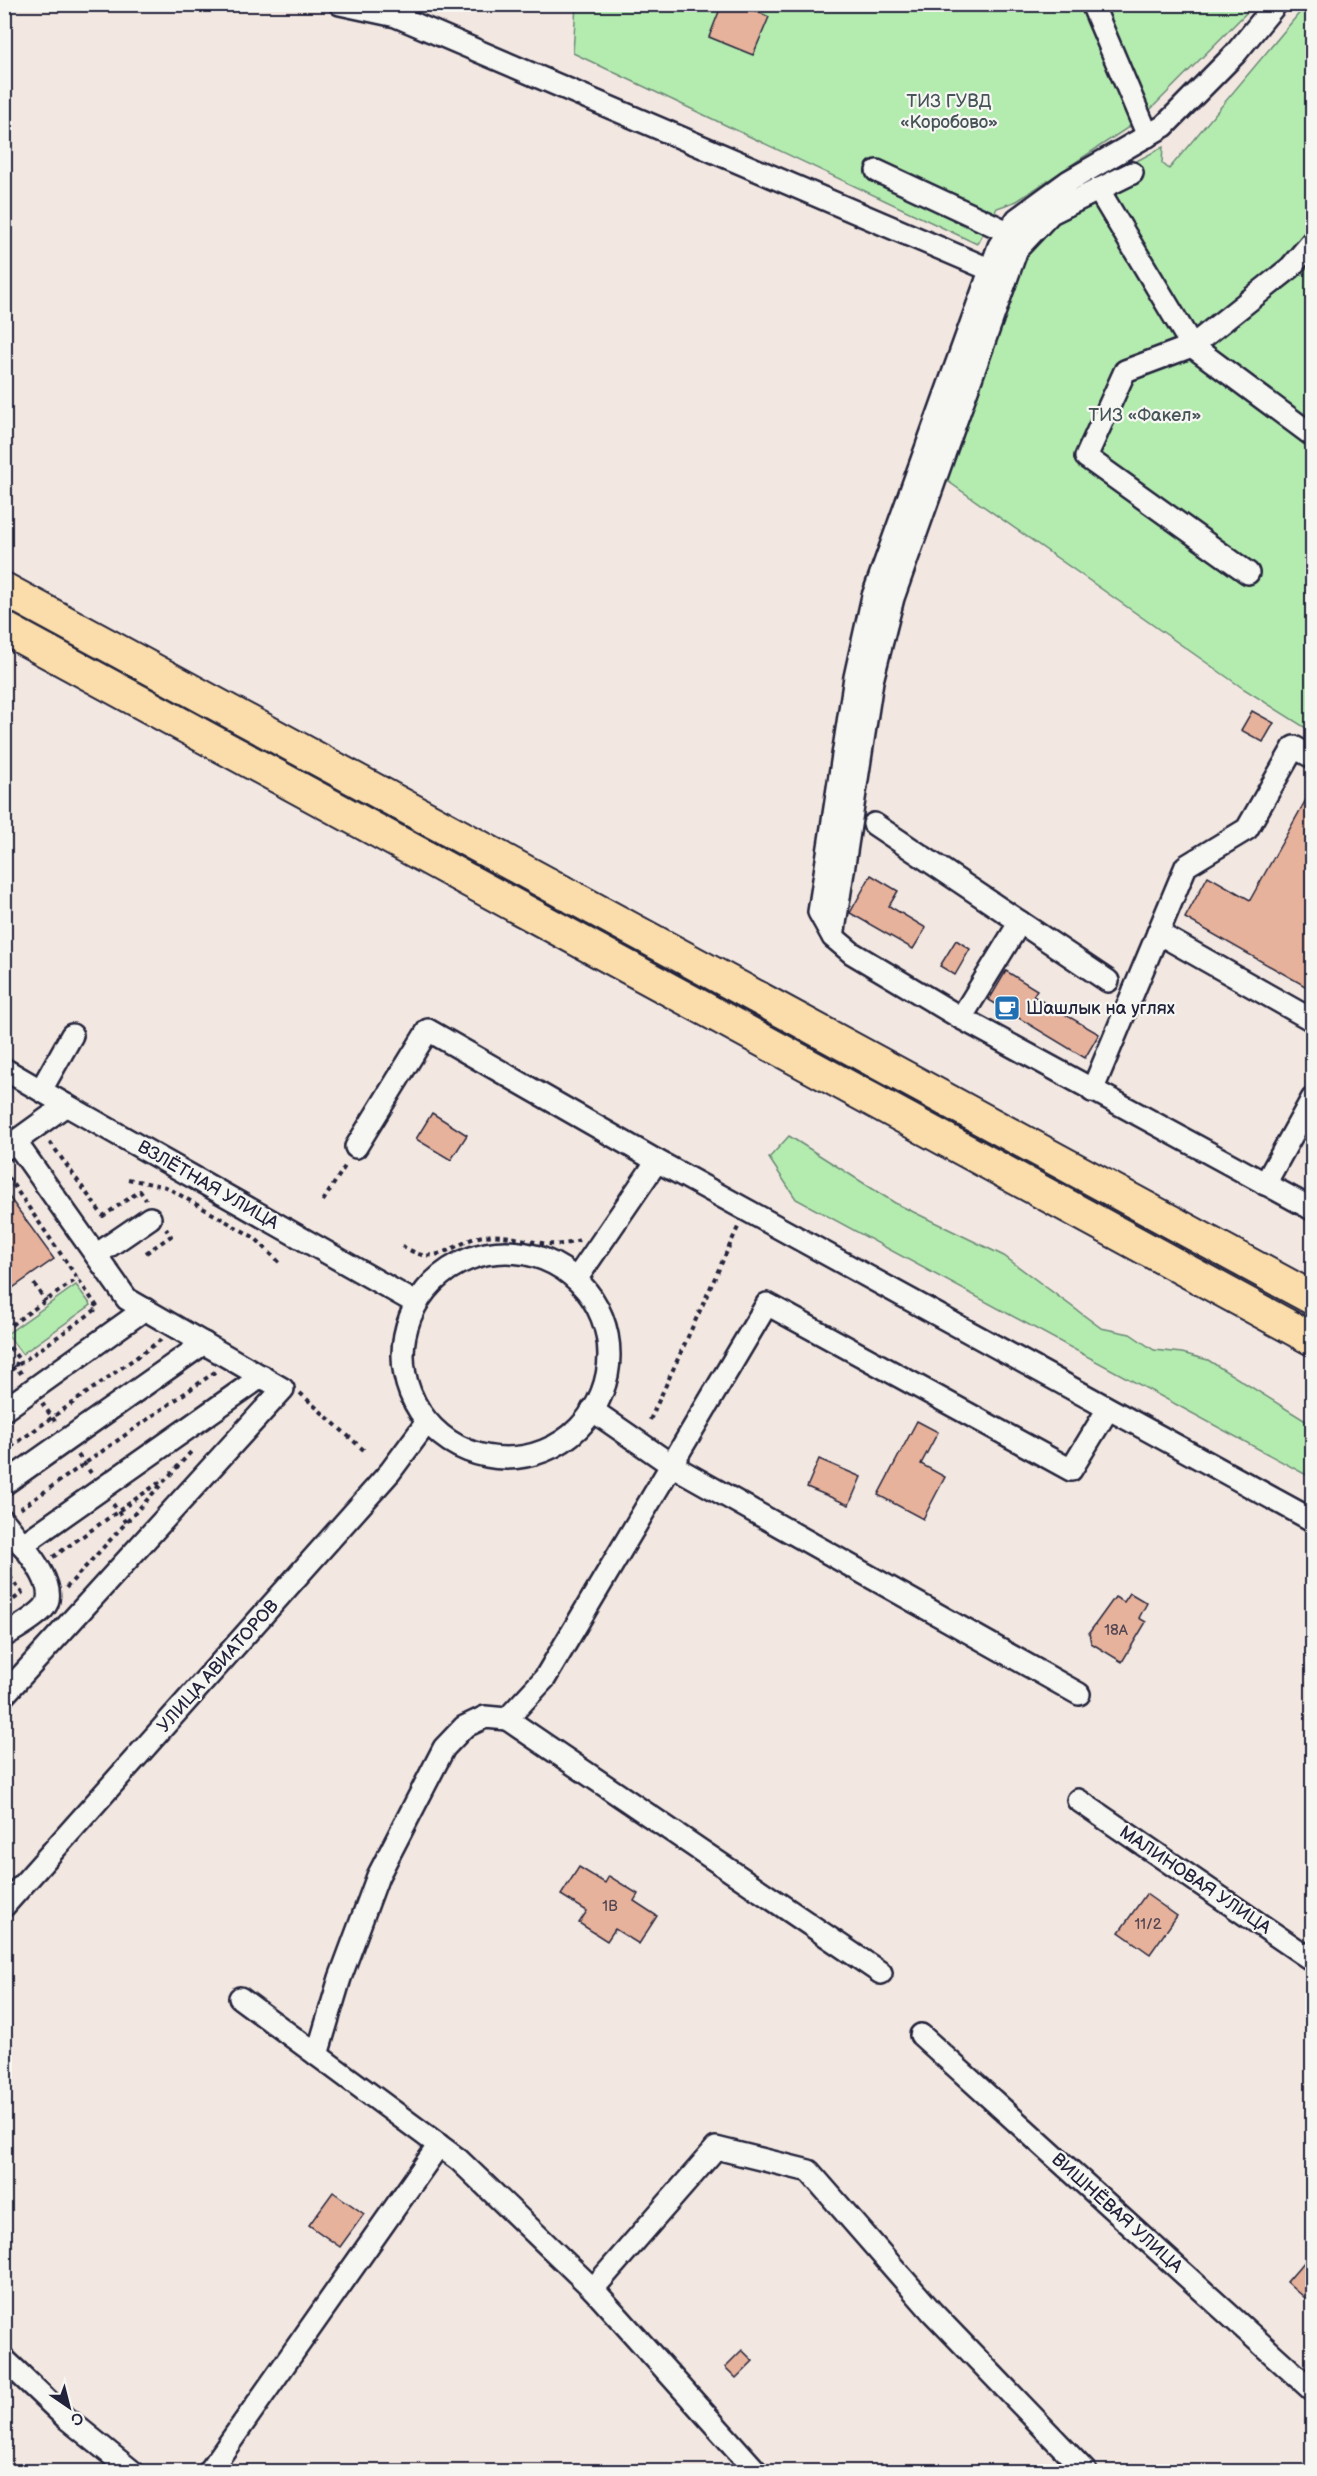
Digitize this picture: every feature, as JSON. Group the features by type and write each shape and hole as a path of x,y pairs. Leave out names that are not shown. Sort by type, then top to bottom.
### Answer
{"highway":[{"path":"4,588 1312,1298"},
{"path":"4,628 1312,1339"}],"street":[{"path":"340,4 396,16 409,13 991,270"},
{"path":"1092,4 1148,136"},
{"path":"1276,4 1182,110 1148,136 1069,181 1017,219 999,246 873,596 855,677 819,912 833,936 852,953 961,1018 1092,1091 1312,1209"},
{"path":"877,171 1008,232"},
{"path":"833,936 872,681 893,598 1017,249 1051,213 1132,172"},
{"path":"1098,189 1192,346 1312,435"},
{"path":"1248,573 1086,457 1125,371 1192,346 1290,268 1312,242"},
{"path":"1092,1091 1186,866 1247,830 1294,747 1312,758"},
{"path":"874,824 1108,981"},
{"path":"961,1018 1020,922"},
{"path":"1158,933 1312,1020"},
{"path":"356,1147 428,1030 657,1161 1312,1520"},
{"path":"41,1090 72,1035"},
{"name":"ВЗЛЁТНАЯ УЛИЦА","path":"4,1069 416,1303"},
{"path":"1265,1184 1312,1099"},
{"path":"4,1695 283,1389 127,1299 16,1150 66,1105"},
{"path":"578,1278 657,1161"},
{"path":"96,1255 155,1218"},
{"path":"510,1251 546,1258 578,1278 602,1312 611,1354 603,1395 578,1430 543,1452 501,1459 460,1448 427,1422 406,1385 403,1343 416,1303 440,1274 473,1256 510,1251"},
{"path":"507,1719 545,1678 673,1466 767,1304 1071,1470 1108,1409"},
{"path":"4,1410 145,1309"},
{"path":"4,1484 204,1343"},
{"path":"22,1545 262,1376"},
{"path":"592,1410 673,1466 1079,1694"},
{"name":"УЛИЦА АВИАТОРОВ","path":"4,1906 390,1472 427,1422"},
{"path":"4,1636 45,1608 50,1593 44,1577 22,1545 9,1517"},
{"path":"317,2055 340,1978 378,1876 444,1748 464,1727 486,1717 507,1719 881,1973"},
{"name":"МАЛИНОВАЯ УЛИЦА","path":"1078,1800 1312,1960"},
{"path":"240,1998 459,2160 593,2289 757,2472"},
{"name":"ВИШНЁВАЯ УЛИЦА","path":"921,2035 1312,2390"},
{"path":"209,2472 439,2145"},
{"path":"593,2289 716,2148 809,2171 933,2313 1086,2472"},
{"path":"4,2359 65,2417 133,2472"}],"path":[{"path":"4,1375 98,1308 5,1174 16,1150 51,1141 103,1216 140,1191 155,1218 171,1236 146,1253"},
{"path":"323,1202 356,1147"},
{"path":"128,1179 166,1187 255,1238 281,1264"},
{"path":"650,1420 739,1225"},
{"path":"402,1246 423,1255 435,1255 482,1236 506,1236 553,1245 571,1243 613,1226"},
{"path":"4,1330 78,1278"},
{"path":"34,1284 46,1301"},
{"path":"4,1452 168,1335"},
{"path":"9,1517 220,1368"},
{"path":"4,1607 54,1570 47,1561 172,1473 58,1596"},
{"path":"4,1569 22,1593"}],"green space":[{"name":"ТИЗ ГУВД «Коробово»","path":"576,5 1254,5 1141,119 1017,201 997,208 977,244 573,53"},
{"name":"ТИЗ «Факел»","path":"1306,5 1312,5 1312,732 1244,689 946,480 1021,260 1054,219 1092,200 1097,208 1138,180 1127,166 1163,147 1162,163 1169,169"},
{"path":"789,1136 895,1203 1004,1256 1101,1328 1130,1334 1154,1350 1182,1353 1208,1360 1312,1425 1312,1478 796,1199 769,1158"},
{"path":"76,1285 91,1305 22,1354 7,1334"}],"building":[{"path":"722,4 756,4 753,10 769,17 753,55 709,37"},
{"path":"1252,711 1274,723 1263,742 1241,730"},
{"path":"1312,789 1312,990 1185,918 1208,876 1250,900"},
{"path":"871,875 898,891 889,906 926,928 913,949 850,913"},
{"path":"956,940 970,949 955,975 940,966"},
{"path":"1006,971 1037,990 1033,996 1099,1034 1085,1058 989,1000"},
{"path":"432,1113 467,1135 451,1160 416,1139"},
{"path":"4,1190 54,1259 4,1294"},
{"path":"917,1421 938,1432 921,1464 945,1477 923,1519 878,1495"},
{"path":"819,1459 861,1477 849,1505 807,1487"},
{"path":"1130,1593 1147,1603 1139,1618 1146,1622 1122,1662 1091,1643 1089,1633 1115,1597 1124,1602"},
{"path":"579,1867 605,1883 609,1876 638,1894 634,1901 657,1916 639,1944 615,1929 607,1941 579,1923 587,1911 561,1895"},
{"path":"1146,1894 1177,1916 1150,1954 1119,1932"},
{"path":"333,2192 364,2214 340,2247 309,2225"},
{"path":"1312,2253 1312,2304 1287,2282"},
{"path":"742,2350 753,2361 736,2378 725,2367"}],"place":[{"name":"Шашлык на углях","path":"1007,1008"}]}
